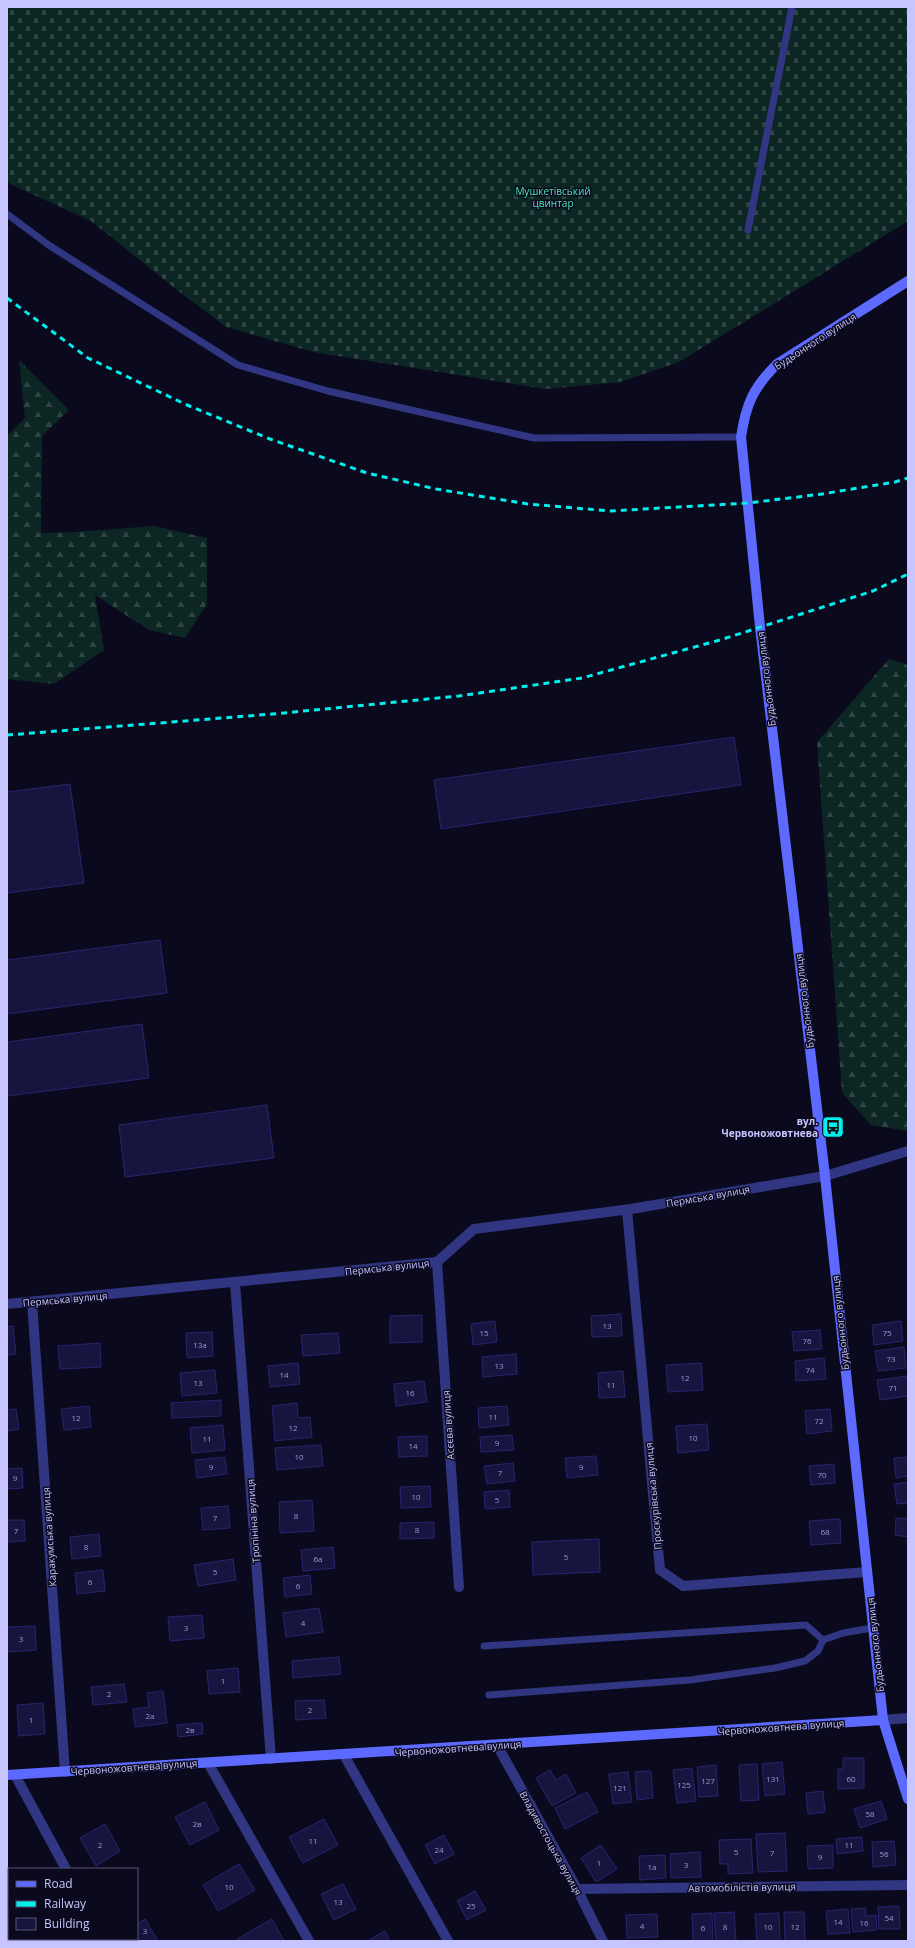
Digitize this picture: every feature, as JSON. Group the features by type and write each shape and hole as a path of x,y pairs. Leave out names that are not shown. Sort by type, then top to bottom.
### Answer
{"main road":[{"name":"Будьонного вулиця","path":"908,281 777,364 763,378 752,396 744,414 741,437 760,627 825,1176 883,1720 908,1799"},
{"name":"Червоножовтнева вулиця","path":"11,1775 883,1720"}],"street":[{"name":"Пермська вулиця","path":"7,1304 437,1262 474,1229 627,1210 825,1176 908,1151"},
{"name":"Проскурівська вулиця","path":"627,1210 660,1570 683,1586 867,1572"},
{"name":"Асєєва вулиця","path":"437,1262 459,1587"},
{"name":"Тропініна вулиця","path":"235,1282 271,1759"},
{"name":"Каракумська вулиця","path":"32,1302 65,1772"},
{"name":"Червоножовтнева вулиця","path":"883,1720 908,1718"},
{"name":"Владивостоцька вулиця","path":"498,1745 577,1889 603,1941"},
{"path":"344,1754 448,1941"},
{"path":"208,1763 309,1941"},
{"path":"11,1775 65,1868"},
{"name":"Автомобілістів вулиця","path":"577,1889 908,1885"}],"lane":[{"path":"748,230 792,7"},
{"path":"7,214 50,246 238,365 328,391 534,438 741,437"},
{"path":"484,1646 806,1625 823,1640"},
{"path":"489,1695 690,1680 775,1668 805,1662 818,1651 823,1640 843,1633 872,1628"}],"green space":[{"name":"Мушкетівський цвинтар","path":"7,7 908,7 908,221 679,362 620,382 546,389 313,352 226,327 91,221 10,184 7,180"},
{"path":"19,360 69,410 42,436 41,533 154,526 207,538 207,604 185,638 149,630 95,595 104,650 54,684 7,679 7,436 25,418"},
{"path":"889,659 908,665 908,1131 871,1125 842,1093 817,742"}],"building":[{"path":"734,737 741,785 441,829 434,780"},
{"path":"70,784 84,883 7,893 7,792"},
{"path":"160,940 167,993 7,1014 7,960"},
{"path":"142,1024 149,1078 7,1096 7,1042"},
{"path":"267,1105 274,1158 125,1177 119,1125"},
{"path":"621,1314 622,1336 592,1337 591,1316"},
{"path":"422,1315 422,1342 390,1343 390,1316"},
{"path":"495,1321 497,1342 473,1345 471,1324"},
{"path":"901,1321 903,1341 874,1345 872,1325"},
{"path":"13,1326 16,1354 7,1355 7,1327"},
{"path":"820,1330 822,1349 794,1351 792,1332"},
{"path":"212,1332 213,1356 187,1358 186,1333"},
{"path":"338,1333 340,1353 303,1356 301,1335"},
{"path":"100,1343 101,1367 60,1369 58,1346"},
{"path":"904,1347 906,1368 878,1371 875,1351"},
{"path":"516,1354 517,1374 483,1377 482,1357"},
{"path":"824,1358 826,1379 796,1381 795,1361"},
{"path":"298,1363 300,1384 270,1387 268,1366"},
{"path":"701,1363 703,1390 668,1392 666,1365"},
{"path":"215,1370 217,1393 182,1396 180,1373"},
{"path":"623,1371 625,1397 599,1398 598,1373"},
{"path":"908,1376 908,1396 880,1400 877,1380"},
{"path":"424,1381 427,1402 396,1406 394,1384"},
{"path":"221,1400 221,1416 172,1418 171,1403"},
{"path":"297,1403 298,1418 310,1417 312,1437 275,1441 272,1406"},
{"path":"89,1406 91,1427 64,1430 61,1409"},
{"path":"507,1406 509,1425 479,1428 478,1408"},
{"path":"16,1409 19,1429 7,1431 7,1410"},
{"path":"830,1409 832,1431 807,1434 805,1411"},
{"path":"707,1424 709,1450 678,1453 676,1426"},
{"path":"223,1425 225,1450 192,1453 190,1428"},
{"path":"512,1435 514,1450 481,1452 480,1437"},
{"path":"427,1436 427,1456 399,1457 398,1437"},
{"path":"321,1445 323,1466 277,1470 275,1448"},
{"path":"596,1456 598,1475 567,1478 565,1458"},
{"path":"225,1457 227,1474 197,1478 195,1460"},
{"path":"908,1457 908,1476 896,1478 894,1458"},
{"path":"513,1463 515,1481 487,1484 484,1466"},
{"path":"834,1464 835,1483 811,1485 809,1466"},
{"path":"22,1468 23,1488 7,1489 7,1469"},
{"path":"908,1482 908,1503 897,1504 894,1484"},
{"path":"430,1486 431,1507 401,1508 400,1487"},
{"path":"509,1490 510,1507 485,1509 484,1492"},
{"path":"312,1500 314,1531 280,1533 279,1502"},
{"path":"228,1506 230,1528 203,1530 201,1508"},
{"path":"896,1518 908,1519 908,1537 895,1535"},
{"path":"840,1519 841,1543 811,1545 809,1521"},
{"path":"7,1520 24,1520 25,1541 7,1542"},
{"path":"434,1522 434,1538 400,1539 400,1523"},
{"path":"99,1534 101,1556 72,1559 70,1537"},
{"path":"599,1539 600,1572 533,1575 532,1542"},
{"path":"333,1547 335,1568 303,1571 301,1550"},
{"path":"233,1559 236,1580 198,1586 194,1565"},
{"path":"103,1570 105,1591 77,1594 75,1573"},
{"path":"310,1575 312,1594 285,1597 283,1578"},
{"path":"319,1608 323,1632 286,1637 283,1613"},
{"path":"202,1615 204,1638 170,1641 168,1617"},
{"path":"35,1626 36,1650 7,1652 7,1627"},
{"path":"339,1657 341,1674 293,1678 292,1661"},
{"path":"238,1668 240,1692 209,1694 207,1671"},
{"path":"124,1684 127,1702 93,1705 91,1687"},
{"path":"163,1691 167,1723 135,1727 133,1709 149,1707 147,1693"},
{"path":"324,1700 326,1718 296,1720 295,1701"},
{"path":"43,1703 45,1734 19,1736 17,1705"},
{"path":"202,1723 203,1734 178,1737 177,1725"},
{"path":"843,1758 864,1758 864,1788 838,1789 838,1769 843,1769"},
{"path":"782,1762 785,1794 765,1796 762,1764"},
{"path":"757,1764 759,1800 741,1801 739,1765"},
{"path":"716,1765 718,1796 699,1797 697,1767"},
{"path":"692,1768 696,1801 677,1803 673,1770"},
{"path":"550,1770 556,1780 566,1774 576,1793 552,1806 536,1778"},
{"path":"651,1771 653,1798 637,1800 635,1772"},
{"path":"628,1772 632,1802 613,1804 609,1774"},
{"path":"823,1791 825,1812 808,1814 806,1793"},
{"path":"587,1792 598,1812 565,1829 555,1808"},
{"path":"881,1801 887,1819 860,1828 854,1809"},
{"path":"205,1802 219,1830 190,1845 175,1817"},
{"path":"324,1819 338,1845 303,1863 289,1837"},
{"path":"105,1824 120,1851 96,1866 80,1838"},
{"path":"785,1833 787,1871 758,1872 756,1834"},
{"path":"444,1835 454,1854 435,1864 425,1845"},
{"path":"862,1837 863,1851 837,1854 836,1839"},
{"path":"751,1839 753,1873 728,1874 728,1864 720,1864 719,1840"},
{"path":"894,1841 896,1865 873,1867 872,1842"},
{"path":"601,1845 617,1869 596,1882 581,1858"},
{"path":"833,1845 833,1868 808,1869 807,1846"},
{"path":"700,1852 701,1877 671,1878 670,1854"},
{"path":"665,1855 666,1878 640,1880 639,1856"},
{"path":"239,1864 255,1890 218,1911 203,1885"},
{"path":"343,1884 356,1909 334,1920 321,1894"},
{"path":"475,1891 486,1910 467,1920 457,1901"},
{"path":"899,1906 900,1929 879,1929 878,1907"},
{"path":"866,1908 866,1916 876,1915 877,1930 853,1932 851,1909"},
{"path":"848,1909 850,1933 828,1934 826,1911"},
{"path":"734,1912 736,1941 716,1941 714,1913"},
{"path":"784,1912 804,1912 805,1941 785,1941"},
{"path":"712,1913 713,1941 693,1941 692,1914"},
{"path":"779,1913 780,1941 757,1941 755,1914"},
{"path":"657,1914 658,1937 627,1938 626,1915"},
{"path":"145,1919 158,1941 125,1941 124,1940 138,1940 138,1923"},
{"path":"272,1919 284,1941 238,1941 237,1939"},
{"path":"385,1931 390,1941 367,1941"}],"railway":[{"path":"7,298 88,358 187,405 270,439 367,473 436,489 528,504 610,511 748,503 822,494 895,482 908,478"},
{"path":"7,735 273,714 459,696 582,678 720,640 873,591 908,574"}],"place":[{"name":"вул. Червоножовтнева","path":"833,1127"}]}
